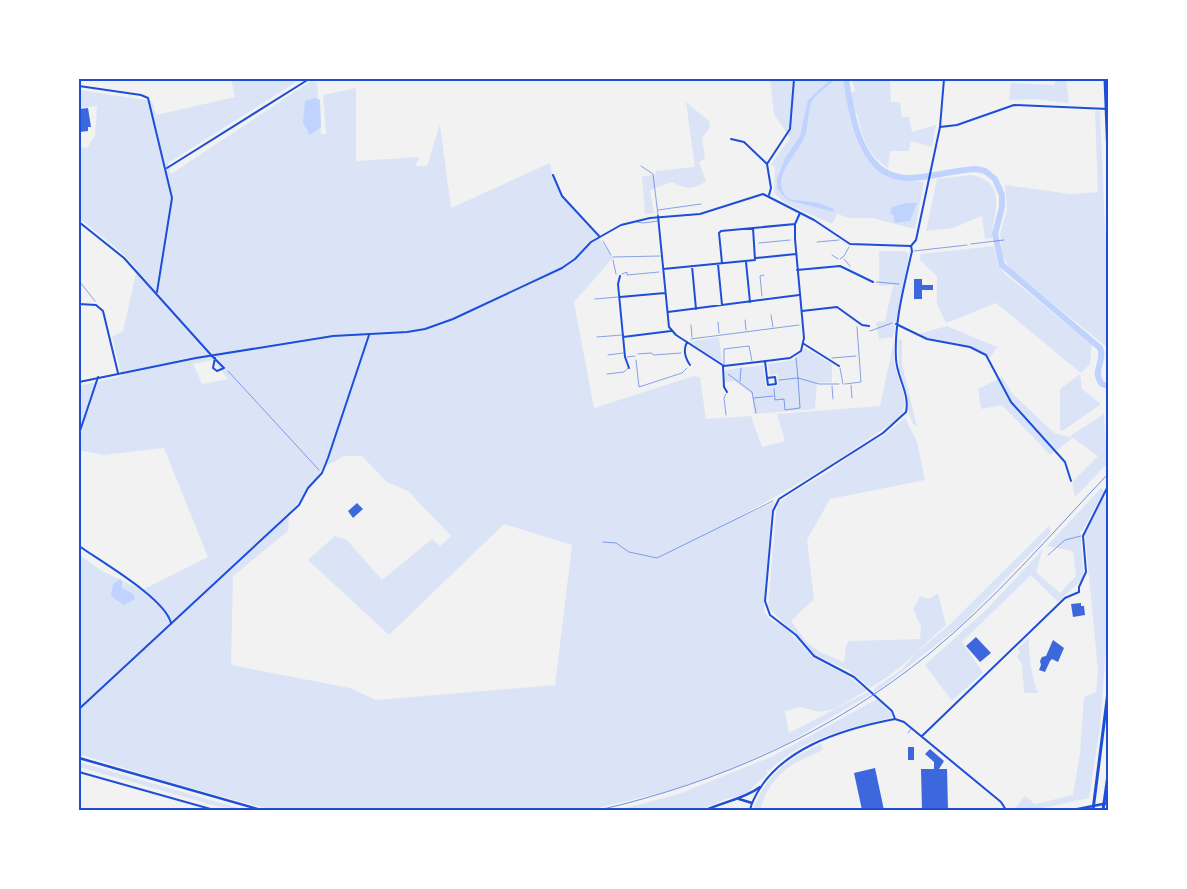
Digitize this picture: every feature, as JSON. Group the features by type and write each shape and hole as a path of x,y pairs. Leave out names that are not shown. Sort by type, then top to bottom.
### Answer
{"highway":[{"path":"1105,79 1108,157"},
{"path":"1093,810 1108,692"},
{"path":"1103,810 1108,775"}],"main road":[{"path":"79,758 261,810"},
{"path":"706,810 747,796 760,787"},
{"path":"738,798 752,803"},
{"path":"1073,810 1108,803"}],"street":[{"path":"166,168 309,79"},
{"path":"767,164 790,129 794,79"},
{"path":"911,246 916,240 940,127 944,79"},
{"path":"79,86 141,95 148,98 172,198 157,292"},
{"path":"940,127 951,127 1014,104 1108,109"},
{"path":"731,139 744,142 767,164 769,196"},
{"path":"553,175 562,196 599,236"},
{"path":"79,382 118,373 333,336 407,332 434,327 562,268 599,236 609,230 635,221 658,216 700,214 755,196 769,196 783,206 814,220 850,244 911,246"},
{"path":"623,336 671,331 723,366 795,356 801,351 804,344 794,239 795,224 800,213"},
{"path":"658,216 671,331"},
{"path":"79,222 124,258 157,292 224,368"},
{"path":"722,263 719,233 721,231 795,224"},
{"path":"753,228 756,258"},
{"path":"911,246 912,251 896,324 897,368 906,393 906,412 883,433 779,499 773,511 765,601 768,613 796,635 814,656 849,674 869,690 892,711 895,719 922,736 1001,802 1006,810"},
{"path":"663,270 796,254"},
{"path":"746,261 750,302"},
{"path":"718,264 722,305"},
{"path":"692,266 696,309"},
{"path":"797,270 840,266 850,269 873,282"},
{"path":"620,276 623,336 625,355 629,368"},
{"path":"620,297 666,292"},
{"path":"668,312 800,295"},
{"path":"79,304 99,306 104,314 118,373"},
{"path":"802,310 837,307 869,326"},
{"path":"896,324 927,339 970,347 986,355 1011,402 1065,462 1071,481"},
{"path":"79,709 297,507 308,488 322,473 369,335"},
{"path":"686,342 685,352 690,365"},
{"path":"804,344 839,366"},
{"path":"214,357 214,370 224,368"},
{"path":"765,361 767,378 768,385 776,384 775,377 767,378"},
{"path":"723,366 722,371 727,392"},
{"path":"79,434 98,377"},
{"path":"922,736 1065,598 1080,592 1079,587 1086,572 1083,536 1108,486"},
{"path":"79,546 139,587 166,614 171,623"},
{"path":"750,810 760,787 774,770 802,750 841,734 895,719"},
{"path":"79,772 214,810"}],"lane":[{"path":"640,166 654,174 658,216"},
{"path":"657,211 701,204"},
{"path":"635,221 643,224 659,221"},
{"path":"817,242 837,242 841,239"},
{"path":"912,251 967,245"},
{"path":"613,258 662,256"},
{"path":"595,299 620,297"},
{"path":"596,337 623,336"},
{"path":"723,366 724,349 749,346 752,363"},
{"path":"608,355 635,356"},
{"path":"839,366 843,384"},
{"path":"607,374 624,372 629,368"},
{"path":"1048,555 1065,540 1075,536 1083,536"},
{"path":"908,733 912,728"}],"path":[{"path":"602,239 613,258 614,273 620,276 627,272 627,276 663,270"},
{"path":"755,244 794,239"},
{"path":"967,245 1004,240"},
{"path":"832,255 835,258 843,258 850,244"},
{"path":"843,258 850,269"},
{"path":"840,259 840,266"},
{"path":"763,300 760,276 764,275"},
{"path":"79,281 99,306"},
{"path":"873,282 899,284"},
{"path":"771,315 773,328"},
{"path":"745,320 746,332"},
{"path":"775,381 798,378 819,384 832,385 860,382 857,320"},
{"path":"718,322 719,335"},
{"path":"870,331 880,329 891,322"},
{"path":"691,325 693,338"},
{"path":"686,342 693,338 803,325"},
{"path":"685,352 654,355 651,353 635,356 639,387 682,373 690,365"},
{"path":"828,358 858,356"},
{"path":"773,384 775,400 784,399 785,410 800,408 797,360"},
{"path":"739,383 742,378 740,364"},
{"path":"224,368 322,473"},
{"path":"722,371 752,392 756,413"},
{"path":"851,383 852,398"},
{"path":"832,385 834,399"},
{"path":"726,414 724,398 727,392"},
{"path":"754,398 774,396"},
{"path":"603,542 616,543 629,552 657,558 779,499"}],"shaded area":[{"path":"231,79 301,79 168,163 171,174 311,81 317,83 321,134 326,134 323,95 356,88 356,161 420,157 415,166 427,166 440,124 451,208 550,163 553,177 559,190 613,258 574,302 594,408 694,376 700,377 706,419 751,416 762,447 785,441 777,414 880,406 894,341 894,362 905,401 902,413 898,419 827,467 736,519 775,502 771,513 764,612 771,620 785,627 814,658 846,675 867,690 835,709 819,712 801,707 785,711 789,733 868,692 871,694 786,744 728,770 669,791 589,810 272,810 165,781 79,754 79,555 102,571 142,590 208,557 164,448 103,455 79,450 79,441 85,422 79,432 79,386 122,376 112,337 123,331 137,269 121,252 79,218 79,147 87,148 95,136 97,106 79,108 79,90 152,101 156,115 235,97","holes":["213,360 228,379 202,384 193,364","344,456 362,456 387,482 408,491 451,536 440,546 432,539 382,580 347,540 335,536 308,560 389,635 504,524 572,545 555,685 376,700 350,688 231,665 233,576 288,531 289,515 323,468"]},
{"path":"770,79 843,79 846,93 855,91 852,79 890,79 891,102 900,102 902,117 909,117 912,132 936,125 932,147 911,141 909,151 890,151 888,168 875,157 866,144 857,113 849,114 859,145 877,169 897,179 924,182 915,229 872,218 848,218 838,214 832,224 785,203 774,193 775,168 771,164 790,138 774,114"},
{"path":"1055,79 1066,79 1069,103 1033,99 1009,100 1011,83 1055,85"},
{"path":"686,102 709,121 710,127 702,138 705,159 699,162 706,181 693,187 681,186 672,182 650,190 654,213 645,214 642,176 655,175 656,171 695,167"},
{"path":"1095,111 1100,111 1108,296 1108,348 1009,268 1002,253 1000,234 1007,210 1005,185 1071,194 1098,192"},
{"path":"971,175 983,179 995,191 996,208 992,238 985,239 982,216 953,228 926,231 937,179"},
{"path":"994,246 999,266 1004,273 1092,345 1090,364 1081,373 996,303 946,323 937,304 937,276 920,260 921,254"},
{"path":"879,251 905,251 909,254 893,337 879,339 876,322 885,321 893,285 879,286"},
{"path":"947,326 997,347 990,358 971,349 914,335"},
{"path":"719,337 722,363 689,342"},
{"path":"902,339 902,364 917,427 913,424 908,411 907,393 899,370 898,340"},
{"path":"805,348 832,364 832,382 817,383 815,409 754,414 752,394 734,381 725,382 725,370 763,365 766,387 778,386 777,374 770,375 768,364 793,360"},
{"path":"1080,374 1082,389 1101,404 1060,431 1060,389"},
{"path":"1002,377 1012,393 1054,433 1073,438 1050,455 1002,405 981,409 978,389"},
{"path":"1104,414 1107,464 1075,497 1072,482 1098,456 1070,436"},
{"path":"905,418 917,442 925,480 830,499 807,540 814,599 791,621 806,642 822,653 844,662 846,645 849,641 920,639 921,627 913,609 920,596 929,599 938,593 946,625 900,667 870,688 848,670 815,655 768,607 776,512 778,504 792,493 830,471 860,448 883,436"},
{"path":"1101,488 1104,491 1083,530 1080,531 1084,578 1058,602 1031,575 962,642 983,673 952,701 925,665 988,608 1043,549 1036,572 1060,593 1076,576 1073,551 1047,546"},
{"path":"1103,498 1108,501 1108,622 1100,728 1089,798 1034,810 1013,810 1025,796 1035,804 1073,795 1080,754 1084,697 1096,692 1098,670 1085,535"},
{"path":"1049,526 1051,532 961,625 875,693 873,691 902,669 915,654 948,626"},
{"path":"1029,637 1031,666 1038,693 1024,693 1022,664 1017,657 1020,652 1017,649"},
{"path":"877,699 892,714 890,718 826,736 810,743 781,760 769,771 766,769 768,773 746,794 726,799 699,810 618,810 679,794 773,756"},
{"path":"821,744 823,749 821,751 796,762 782,773 771,785 760,810 753,810 764,788 779,770 788,762"},
{"path":"79,762 245,810 216,806 79,767"}],"water":[{"path":"831,79 832,82 812,101 805,136 786,167 781,183 788,199 819,203 834,209 834,212 787,200 777,188 777,179 785,158 800,136 808,100"},
{"path":"315,98 320,100 321,127 310,135 303,123 305,101"},
{"path":"907,203 917,203 910,221 895,223 893,214 890,214 892,207"},
{"path":"120,579 122,581 122,588 133,594 135,599 124,605 111,596 113,584"}],"building":[{"path":"88,108 91,127 88,127 88,131 80,132 79,109"},
{"path":"914,279 922,279 922,285 933,285 933,290 922,290 922,299 914,299"},
{"path":"357,503 363,509 353,518 348,511"},
{"path":"1081,603 1081,606 1084,606 1085,615 1073,617 1071,604"},
{"path":"976,637 991,653 980,662 966,646"},
{"path":"1053,640 1064,648 1058,662 1052,659 1045,672 1039,670 1040,661 1042,657 1046,656"},
{"path":"908,747 914,747 914,760 908,760"},
{"path":"930,749 944,761 939,769 947,769 948,810 922,810 921,769 934,769 934,762 925,754"},
{"path":"875,768 884,810 862,810 854,773"}],"waterway":[{"path":"846,79 856,127 862,143 880,169 894,176 911,178 976,169 985,171 995,179 1002,195 1002,207 995,234 1002,265 1100,348 1101,357 1098,375 1102,384 1108,386"}],"railway":[{"path":"599,810 689,785 732,769 774,751 855,707 893,681 954,633 1022,566 1108,474"}]}
